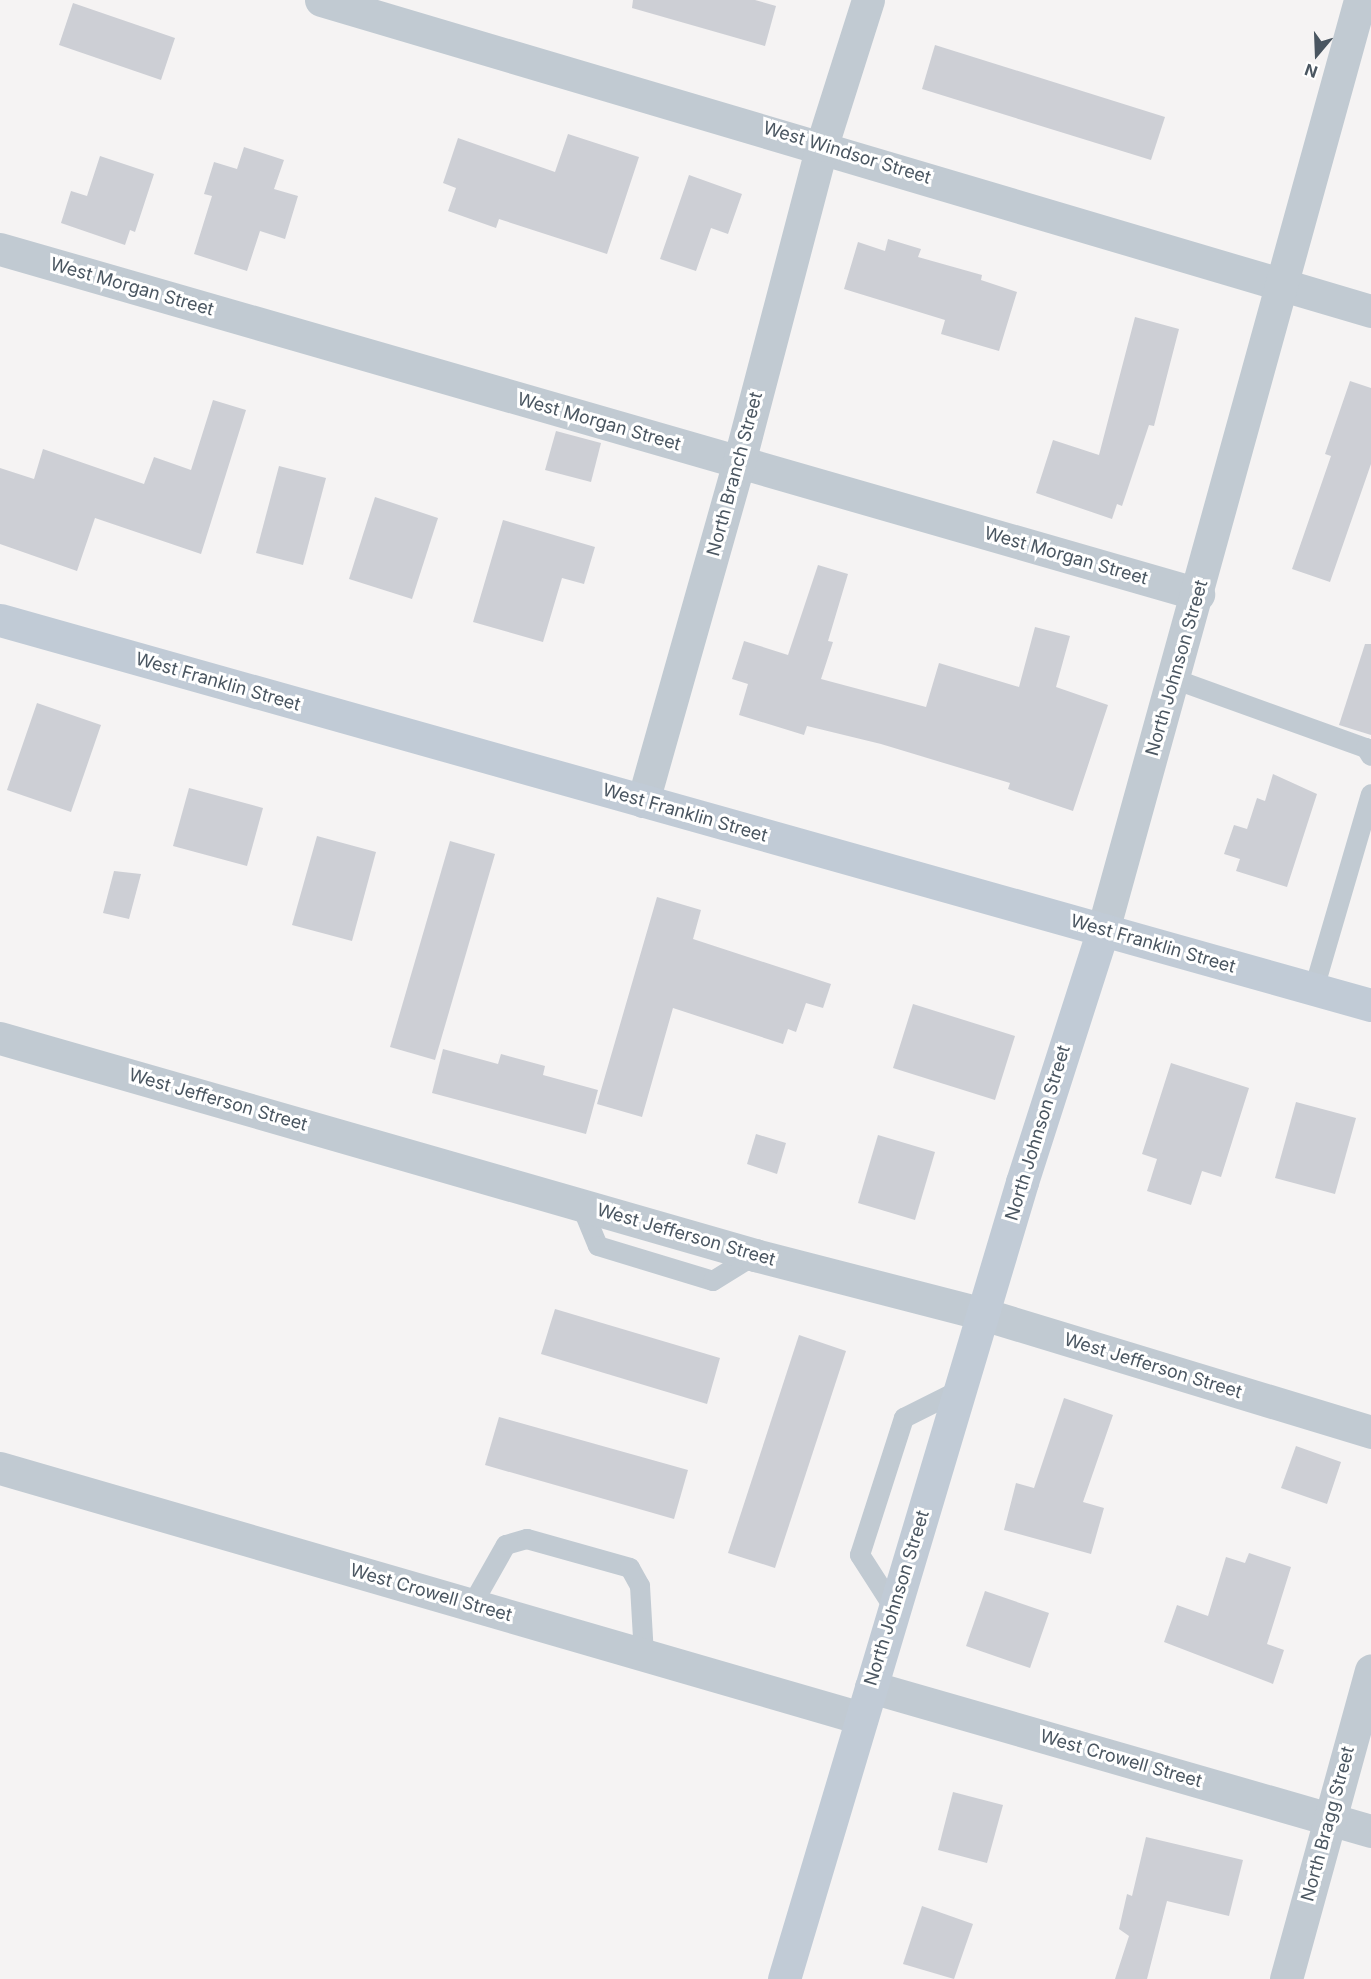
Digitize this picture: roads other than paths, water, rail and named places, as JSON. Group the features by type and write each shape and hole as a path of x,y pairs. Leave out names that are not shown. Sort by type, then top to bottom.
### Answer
{"main road":[{"name":"West Franklin Street","path":"0,621 1371,1005"},
{"name":"North Johnson Street","path":"784,1979 983,1314 1103,930"}],"street":[{"name":"West Windsor Street","path":"321,0 380,8 822,145 1371,310"},
{"name":"North Branch Street","path":"643,801 740,462 822,145 868,0"},
{"name":"North Johnson Street","path":"1103,930 1198,594 1280,284 1360,0"},
{"name":"West Morgan Street","path":"0,249 1198,594"},
{"name":"West Jefferson Street","path":"0,1038 755,1255 983,1314 1371,1432"},
{"name":"West Crowell Street","path":"0,1468 861,1718"},
{"name":"North Bragg Street","path":"1286,1979 1371,1670"},
{"name":"West Crowell Street","path":"871,1687 1371,1832"}],"lane":[{"path":"1174,679 1366,748 1371,756"},
{"path":"1314,989 1371,794"},
{"path":"894,1608 860,1555 904,1418 960,1390"},
{"path":"472,1605 506,1545 527,1539 630,1568 640,1586 644,1655"}]}
